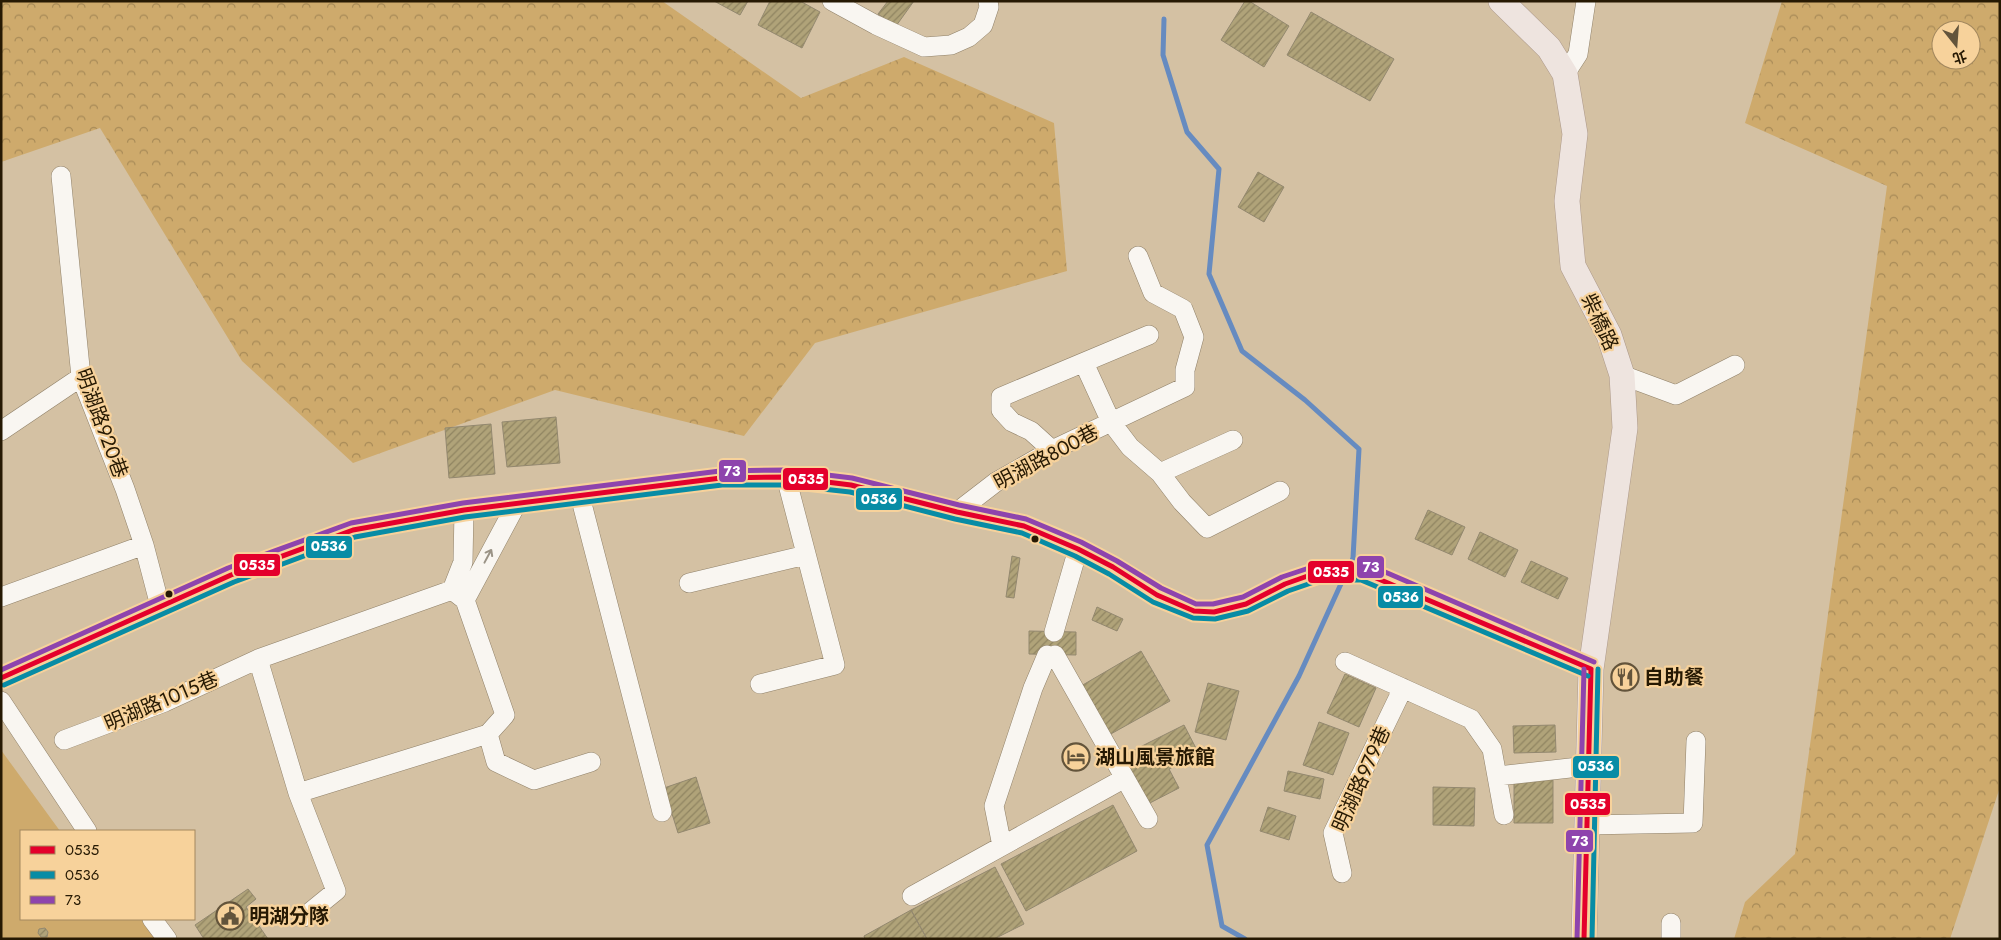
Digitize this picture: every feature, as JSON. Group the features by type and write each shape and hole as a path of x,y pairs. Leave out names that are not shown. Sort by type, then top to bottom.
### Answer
{"main road":[{"name":"柴橋路","path":"1501,1 1549,48 1565,74 1575,134 1567,202 1573,266 1609,335 1622,375 1625,428 1591,669 1584,939"}],"street":[{"path":"832,1 876,25 924,47 951,45 969,37 983,25 989,7 988,1"},
{"path":"1565,74 1578,54 1586,1"},
{"name":"明湖路920巷","path":"61,176 81,377 125,490 144,546 160,606"},
{"path":"1111,422 1185,388 1185,370 1194,337 1183,309 1153,293 1138,256"},
{"path":"1052,450 1031,431 1012,422 1001,410 1001,396 1149,335"},
{"name":"明湖路800巷","path":"1084,362 1111,422 1130,447 1160,473 1182,502 1207,528 1280,491"},
{"path":"1622,375 1676,395 1735,365"},
{"path":"1,431 81,377"},
{"name":"明湖路800巷","path":"957,512 996,482 1052,450 1111,422"},
{"path":"1160,473 1233,440"},
{"path":"1,678 231,575 353,530 464,510 721,478 786,477 850,486 1024,526 1078,549 1113,567 1157,595 1194,611 1214,612 1246,604 1285,584 1319,572 1362,572 1591,669"},
{"path":"760,684 835,666 786,477"},
{"path":"580,496 662,812"},
{"path":"459,595 517,503"},
{"path":"298,793 488,734 505,715 459,595 463,562 464,510"},
{"path":"3,591 144,546"},
{"path":"1054,632 1078,549"},
{"path":"689,583 806,555"},
{"name":"明湖路1015巷","path":"64,740 165,702 258,659 459,595"},
{"path":"1002,846 994,806 1033,688 1051,655 1148,819"},
{"path":"258,659 298,793 336,891 304,917"},
{"path":"1344,662 1471,719 1492,749 1504,815"},
{"name":"明湖路979巷","path":"1342,873 1333,833 1403,688"},
{"path":"1,701 86,830"},
{"path":"488,734 496,762 534,780 591,762"},
{"path":"1586,825 1693,824 1696,741"},
{"path":"1498,776 1588,766"},
{"path":"912,896 1124,778"},
{"path":"153,920 167,939"}],"green space":[{"path":"1,1 662,1 801,98 904,57 1054,123 1067,271 815,343 744,436 555,390 353,463 242,361 100,128 1,162"},
{"path":"1782,1 2000,1 2000,787 1950,939 1734,939 1745,902 1795,854 1887,186 1745,123"},
{"path":"1,750 59,830 20,830 20,920 153,920 167,939 1,939"}],"building":[{"path":"714,1 748,1 740,15"},
{"path":"770,1 800,1 820,12 802,48 758,25"},
{"path":"888,1 914,1 896,26 878,14"},
{"path":"1245,1 1249,1 1289,26 1264,67 1221,40"},
{"path":"1311,12 1394,59 1370,101 1287,55"},
{"path":"1258,172 1284,187 1264,222 1238,207"},
{"path":"556,417 560,463 507,467 502,422"},
{"path":"491,424 495,474 449,478 445,428"},
{"path":"1428,510 1465,527 1452,555 1415,539"},
{"path":"1480,532 1518,550 1505,577 1468,559"},
{"path":"1012,556 1020,558 1014,598 1006,597"},
{"path":"1531,561 1568,578 1558,599 1521,582"},
{"path":"1097,607 1123,619 1117,631 1092,620"},
{"path":"1029,631 1076,632 1076,655 1029,654"},
{"path":"1141,651 1170,701 1109,735 1081,686"},
{"path":"1345,674 1376,688 1359,727 1327,713"},
{"path":"1208,683 1239,691 1226,740 1195,732"},
{"path":"1319,722 1349,733 1333,775 1303,765"},
{"path":"1184,725 1199,754 1169,769 1179,788 1144,806 1120,757"},
{"path":"1555,725 1556,752 1514,753 1513,726"},
{"path":"1288,771 1324,779 1320,799 1284,791"},
{"path":"696,777 710,823 678,833 664,788"},
{"path":"1553,777 1553,823 1514,823 1514,778"},
{"path":"1433,787 1475,788 1474,826 1433,825"},
{"path":"1113,805 1137,851 1026,911 1001,864"},
{"path":"1268,807 1296,816 1289,840 1260,831"},
{"path":"995,867 1024,924 994,939 927,939 911,910"},
{"name":"明湖分隊","path":"248,889 256,899 246,907 268,939 204,939 195,925"},
{"path":"911,910 927,939 865,939 864,936"},
{"path":"45,928 48,932 47,937 41,937 38,933 39,929"}],"waterway":[{"path":"1164,19 1163,55 1187,132 1219,169 1209,274 1242,351 1305,400 1359,449 1353,558 1349,568"},
{"path":"1245,939 1222,926 1207,845 1299,676 1345,575"}],"transit line":[{"name":"73","path":"1,670 228,568 351,523 463,503 720,471 786,470 852,478 959,505 1026,519 1081,542 1161,588 1196,604 1213,604 1243,597 1282,577 1318,565 1363,565 1385,572 1594,662"},
{"name":"0535","path":"1,678 231,575 353,530 464,510 721,478 786,477 851,485 957,512 1024,526 1078,549 1113,567 1157,595 1194,611 1214,612 1246,604 1285,584 1319,572 1362,572 1591,669"},
{"name":"0536","path":"4,685 234,582 355,537 465,517 722,485 786,485 850,492 955,519 1022,533 1075,556 1109,574 1153,602 1193,618 1215,619 1248,611 1288,591 1320,580 1361,580 1588,676"},
{"name":"73","path":"1577,939 1584,669"},
{"name":"0535","path":"1584,939 1591,669"},
{"name":"0536","path":"1592,939 1598,669"}],"place":[{"name":"自助餐","path":"1625,677"},
{"name":"湖山風景旅館","path":"1076,757"},
{"name":"明湖分隊","path":"230,916"}]}
